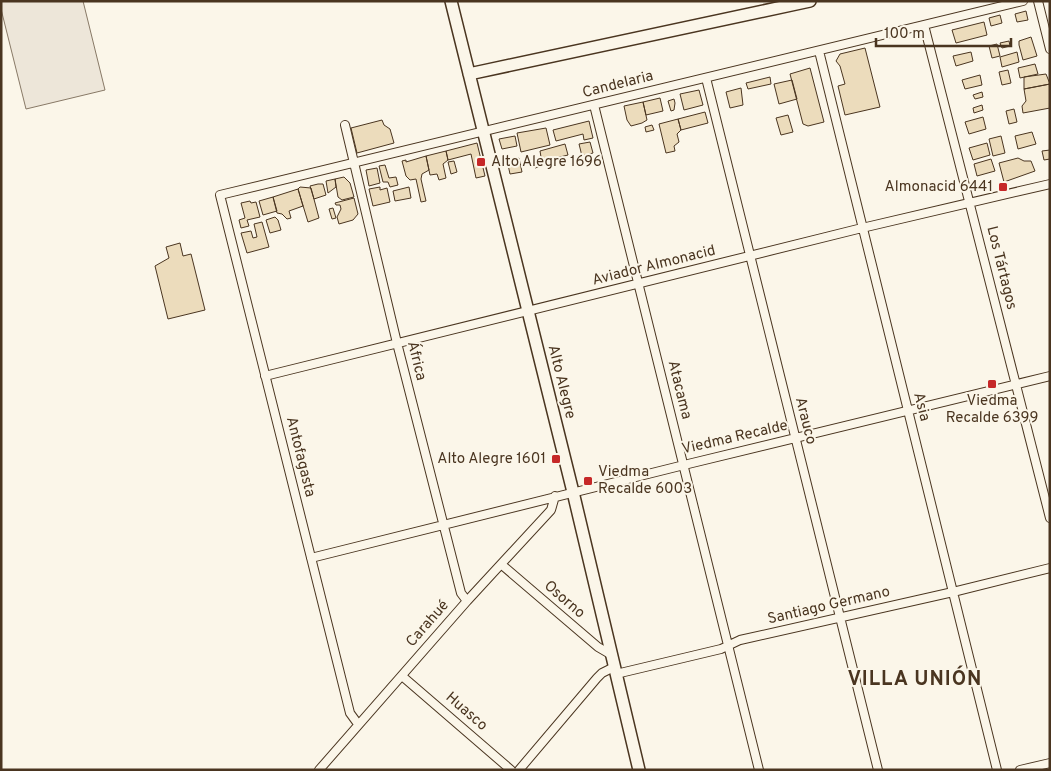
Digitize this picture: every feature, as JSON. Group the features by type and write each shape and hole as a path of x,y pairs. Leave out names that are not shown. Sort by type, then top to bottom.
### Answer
{"main road":[{"name":"Alto Alegre","path":"451,1 573,492 639,770"},
{"path":"469,74 810,1"}],"street":[{"name":"Candelaria","path":"220,195 1023,1"},
{"path":"1038,1 1050,49"},
{"name":"Los Tártagos","path":"924,25 1050,518"},
{"name":"Asia","path":"819,51 997,770"},
{"name":"Arauco","path":"706,78 878,770"},
{"name":"Atacama","path":"594,105 759,770"},
{"name":"África","path":"345,125 443,524 461,593 467,601"},
{"name":"Aviador Almonacid","path":"265,376 862,228 1050,184"},
{"name":"Antofagasta","path":"220,195 350,713 358,724"},
{"name":"Viedma Recalde","path":"311,558 684,464 1050,376"},
{"name":"Carahué","path":"319,770 467,601 552,510 555,496"},
{"name":"Osorno","path":"502,564 598,647 610,654"},
{"name":"Santiago Germano","path":"519,770 602,673 721,649 740,640 1050,568"},
{"name":"Huasco","path":"402,676 511,770"},
{"path":"1020,770 1050,762"}],"shaded area":[{"path":"1,1 83,1 105,90 26,109 1,9"}],"building":[{"path":"1026,11 1028,20 1017,22 1015,14"},
{"path":"1000,15 1002,23 991,26 989,18"},
{"path":"984,22 987,35 956,43 952,30"},
{"path":"1031,37 1037,56 1023,60 1019,41"},
{"path":"1009,41 1010,46 1002,48 1000,43"},
{"path":"997,44 1000,56 992,58 989,46"},
{"path":"865,48 880,107 845,115 838,86 845,84 840,66 836,61 840,54"},
{"path":"971,52 973,61 956,66 953,56"},
{"path":"1017,52 1019,62 1002,67 1000,57"},
{"path":"1035,64 1038,74 1020,78 1018,68"},
{"path":"810,68 824,122 808,126 803,124 790,74"},
{"path":"1008,70 1011,83 1002,85 999,72"},
{"path":"1046,74 1050,84 1024,89 1024,77"},
{"path":"980,75 982,85 965,89 962,80"},
{"path":"770,77 771,84 748,89 746,83"},
{"path":"792,80 797,99 779,104 774,84"},
{"path":"1050,84 1050,108 1023,113 1022,106 1026,101 1024,89"},
{"path":"741,88 743,105 730,108 726,92"},
{"path":"699,90 703,105 684,110 680,94"},
{"path":"982,92 983,97 975,99 973,95"},
{"path":"660,98 663,111 646,115 643,102"},
{"path":"674,99 674,110 671,111 668,101"},
{"path":"643,102 647,120 631,126 627,120 624,106"},
{"path":"982,105 983,110 974,113 973,108"},
{"path":"1014,109 1017,122 1009,124 1006,111"},
{"path":"705,112 708,123 681,130 678,119"},
{"path":"788,115 793,132 781,135 776,118"},
{"path":"983,117 986,129 969,134 965,122"},
{"path":"678,119 681,130 677,134 679,142 674,146 675,151 666,153 659,124"},
{"path":"382,120 384,125 390,129 394,143 357,153 351,128"},
{"path":"589,121 593,138 584,140 583,134 556,141 553,130"},
{"path":"652,125 654,130 646,132 645,127"},
{"path":"546,128 550,145 521,152 517,133"},
{"path":"1032,132 1036,144 1018,149 1015,136"},
{"path":"515,136 517,146 502,149 499,139"},
{"path":"1001,136 1005,153 993,156 989,139"},
{"path":"590,142 593,153 582,156 579,144"},
{"path":"477,143 485,176 476,178 471,154 448,160 446,151"},
{"path":"987,143 990,155 973,160 969,148"},
{"path":"565,144 568,155 544,161 545,165 535,168 534,162 541,157 540,151"},
{"path":"1050,150 1050,159 1044,160 1042,151"},
{"path":"446,151 448,160 443,164 446,178 439,180 437,174 430,175 426,156"},
{"path":"426,156 429,170 422,174 421,179 426,201 421,202 416,179 410,180 406,176 402,161 406,160 406,162"},
{"path":"519,158 522,172 510,174 507,160"},
{"path":"1018,158 1024,161 1031,161 1035,171 1004,182 999,163"},
{"path":"991,159 995,171 977,176 974,164"},
{"path":"454,161 457,172 451,174 448,162"},
{"path":"385,165 389,178 396,177 398,185 390,187 388,182 383,182 379,166"},
{"path":"377,168 380,183 369,186 366,170"},
{"path":"344,177 350,183 354,197 342,200 338,197 335,179"},
{"path":"335,179 336,187 328,193 326,181"},
{"path":"323,184 326,195 314,199 310,186"},
{"path":"300,187 311,188 319,218 308,222 298,189"},
{"path":"380,187 380,190 387,188 390,202 373,206 369,189"},
{"path":"409,187 411,198 395,201 393,191"},
{"path":"298,189 303,206 289,211 291,218 287,219 282,214 277,213 273,197"},
{"path":"273,197 277,211 263,215 259,201"},
{"path":"354,198 358,214 353,220 339,224 337,217 341,209 340,205 335,203"},
{"path":"250,201 251,203 256,202 260,217 247,220 249,226 241,228 239,220 245,218 241,203"},
{"path":"333,208 336,218 332,219 329,209"},
{"path":"275,217 281,230 270,233 266,220"},
{"path":"262,222 269,247 247,253 241,233 251,231 253,238 257,237 254,224"},
{"path":"180,243 183,256 191,254 205,310 168,319 155,266 169,258 166,247"}],"place":[{"name":"Alto Alegre 1696","path":"481,162"},
{"name":"Almonacid 6441","path":"1003,187"},
{"name":"Viedma Recalde 6399","path":"992,384"},
{"name":"Alto Alegre 1601","path":"556,459"},
{"name":"Viedma Recalde 6003","path":"588,481"}],"district":[{"name":"VILLA UNIÓN","path":"915,680"}]}
